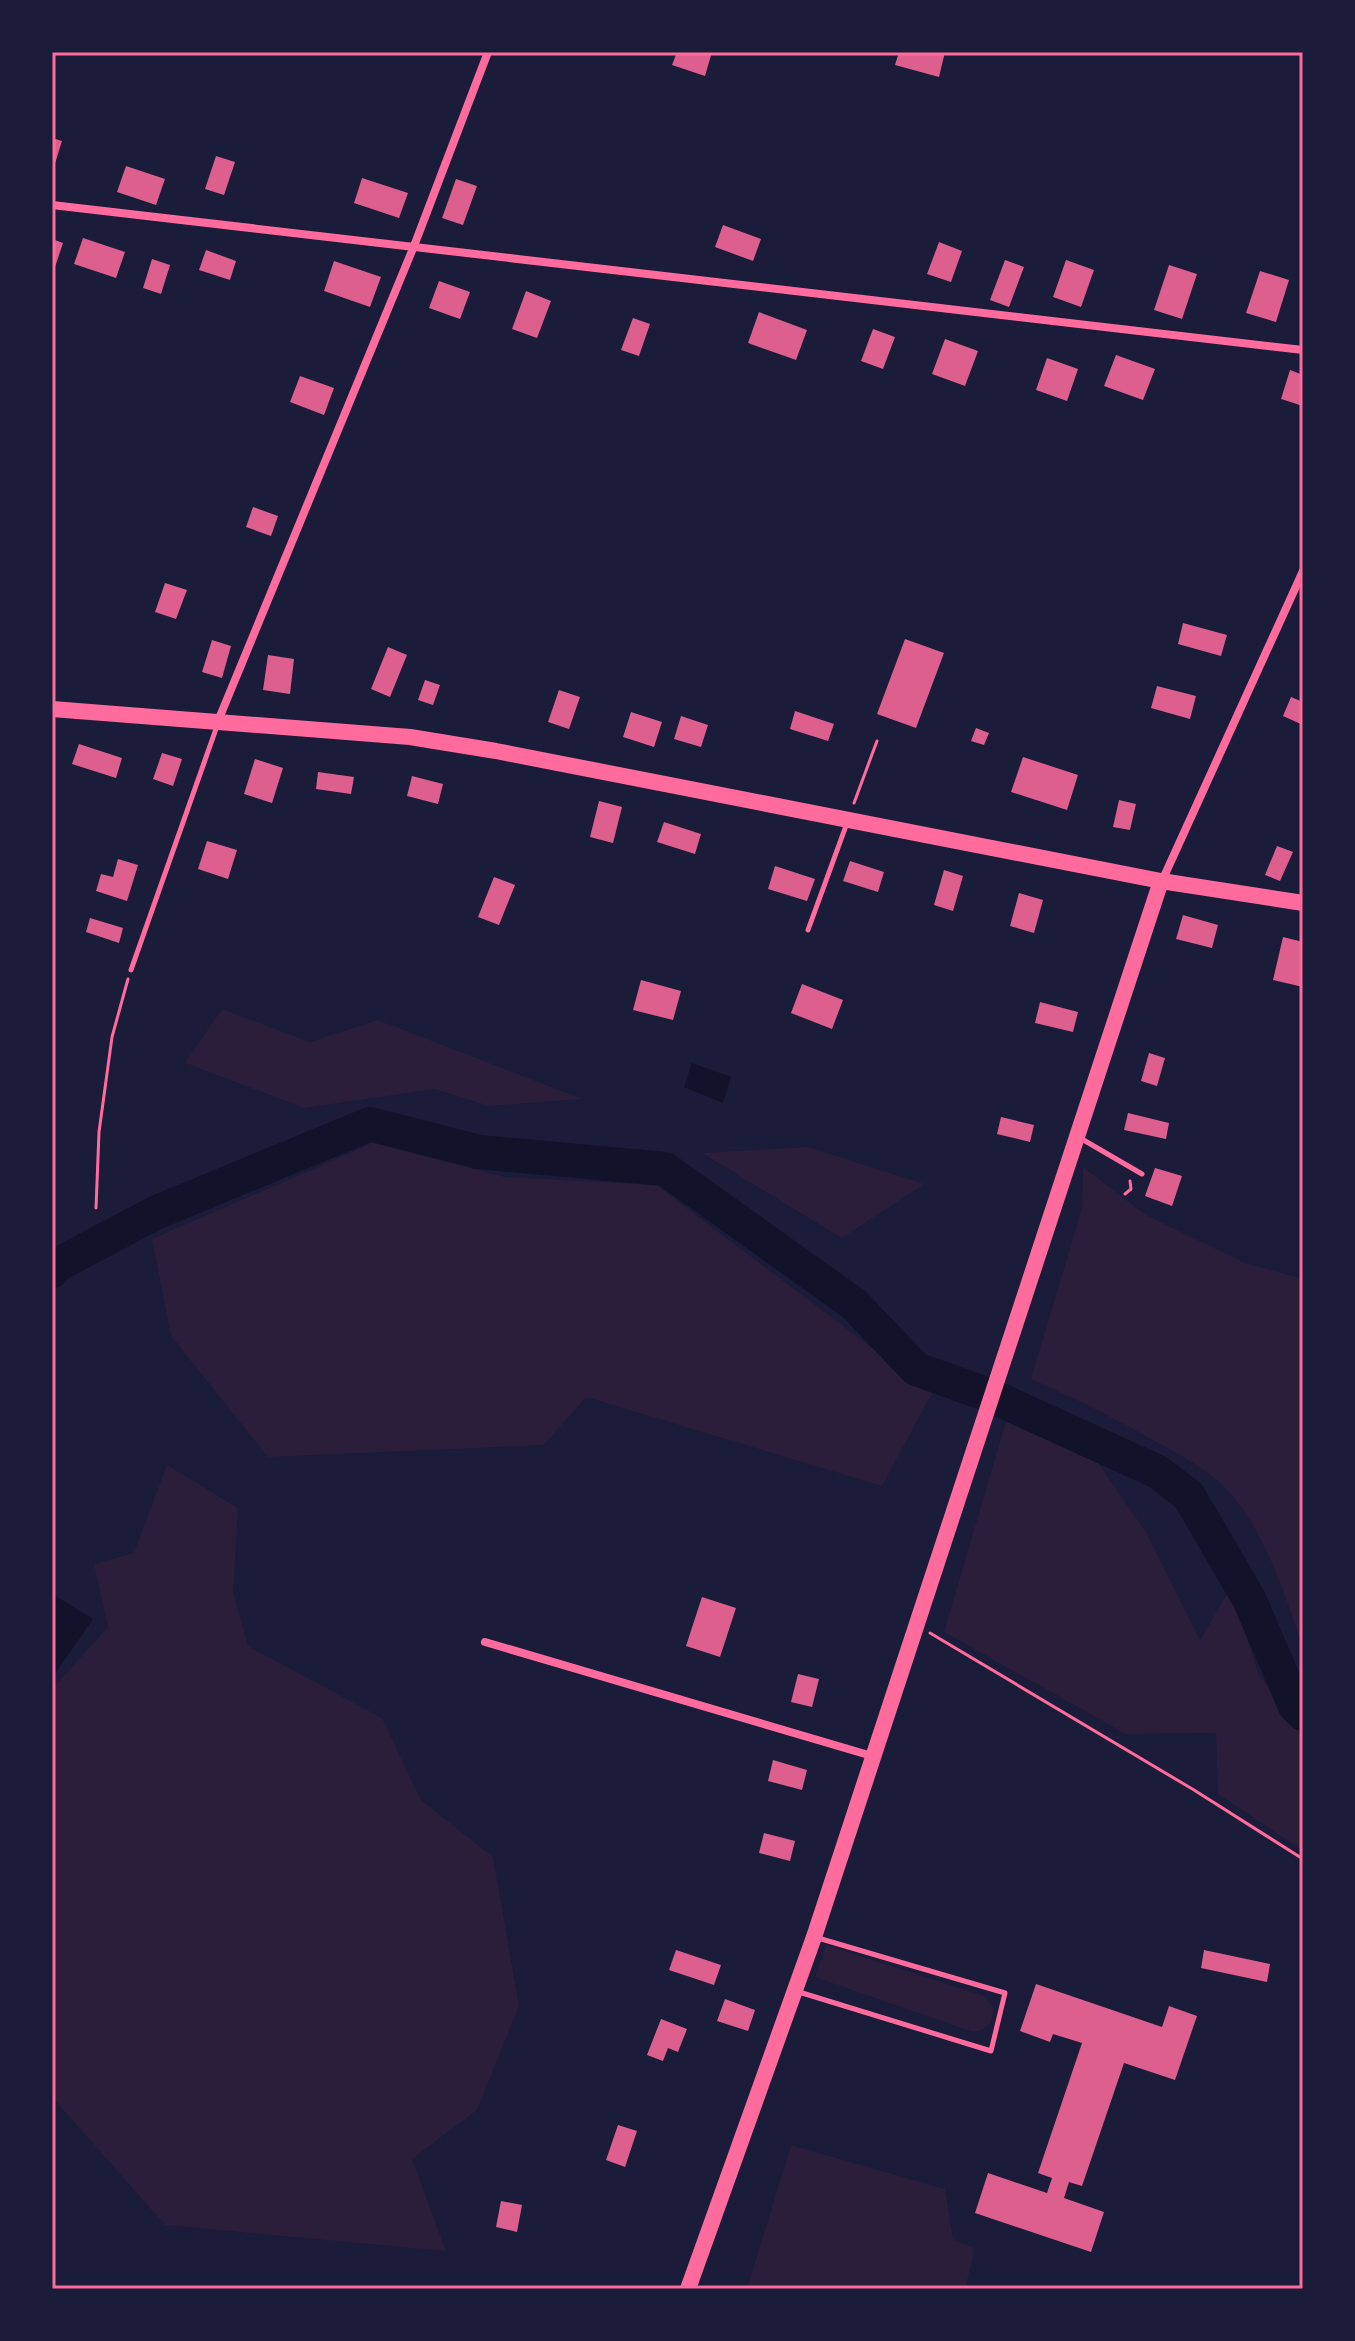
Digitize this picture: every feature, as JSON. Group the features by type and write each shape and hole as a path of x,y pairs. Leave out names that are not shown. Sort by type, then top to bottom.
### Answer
{"main road":[{"path":"52,709 410,737 496,751 1161,881 1303,903"},
{"path":"688,2289 814,1937 1161,881"}],"street":[{"path":"218,721 414,246 488,52"},
{"path":"52,205 1303,350"},
{"path":"1161,881 1303,571"},
{"path":"485,1642 872,1756"}],"lane":[{"path":"131,970 218,721"},
{"path":"808,930 847,822"},
{"path":"1077,1143 1142,1174"},
{"path":"794,1991 991,2051 1005,1993 814,1937"}],"path":[{"path":"847,822 877,741"},
{"path":"96,1208 99,1132 112,1037 131,970"},
{"path":"917,1625 1194,1790 1303,1859"}],"shaded area":[{"path":"222,1009 310,1042 378,1020 582,1099 489,1106 435,1089 304,1108 185,1063"},
{"path":"692,1063 731,1077 723,1103 684,1087"},
{"path":"373,1143 505,1177 656,1185 932,1393 882,1486 586,1397 544,1445 268,1457 171,1336 152,1239"},
{"path":"808,1147 924,1184 842,1238 702,1153"},
{"path":"1083,1167 1146,1215 1245,1263 1303,1279 1303,1648 1283,1590 1257,1532 1235,1499 1219,1482 1201,1468 1130,1427 1031,1379 1082,1208"},
{"path":"1007,1418 1093,1456 1146,1532 1200,1640 1230,1589 1259,1675 1303,1728 1303,1851 1218,1794 1216,1733 1126,1734 944,1632"},
{"path":"167,1465 238,1508 233,1592 248,1646 382,1718 421,1800 493,1857 519,2006 477,2110 412,2159 446,2251 165,2225 52,2097 52,1689 108,1627 94,1564 134,1553"},
{"path":"52,1594 93,1619 52,1678"},
{"path":"826,1945 984,1996 993,2007 991,2021 982,2030 973,2032 815,1977"},
{"path":"791,2145 945,2189 953,2239 975,2249 965,2289 747,2289"}],"building":[{"path":"677,52 712,52 705,76 672,65"},
{"path":"899,52 945,52 939,77 895,65"},
{"path":"52,138 62,141 53,170 52,170"},
{"path":"216,156 235,162 224,195 205,189"},
{"path":"126,166 165,179 156,205 117,192"},
{"path":"362,178 408,193 399,218 354,203"},
{"path":"456,179 477,186 463,225 442,218"},
{"path":"723,225 761,239 753,261 715,247"},
{"path":"83,238 125,252 116,278 74,264"},
{"path":"52,239 63,243 53,273 52,273"},
{"path":"939,242 962,251 951,282 927,274"},
{"path":"206,250 236,261 230,280 199,270"},
{"path":"152,259 170,265 161,294 143,288"},
{"path":"1005,260 1024,267 1009,307 990,300"},
{"path":"1066,260 1094,270 1081,307 1053,297"},
{"path":"334,261 381,277 370,307 324,291"},
{"path":"1169,265 1197,274 1182,319 1154,310"},
{"path":"1260,271 1289,280 1276,322 1246,313"},
{"path":"439,281 470,292 460,319 429,308"},
{"path":"526,291 551,301 537,338 512,329"},
{"path":"759,312 807,330 796,360 748,343"},
{"path":"633,318 650,324 639,356 621,350"},
{"path":"873,329 895,337 883,369 861,361"},
{"path":"945,339 978,351 965,386 932,374"},
{"path":"1116,355 1155,369 1143,400 1104,386"},
{"path":"1047,358 1078,369 1067,401 1036,390"},
{"path":"1290,370 1303,375 1303,406 1281,399"},
{"path":"300,376 334,388 324,415 290,402"},
{"path":"253,507 278,516 271,536 246,527"},
{"path":"165,583 187,590 176,619 155,612"},
{"path":"1183,623 1227,635 1221,656 1178,644"},
{"path":"905,639 944,653 916,728 877,714"},
{"path":"212,640 231,646 222,678 202,672"},
{"path":"388,647 407,655 390,697 371,689"},
{"path":"268,655 294,659 290,694 263,690"},
{"path":"425,680 440,685 433,705 418,700"},
{"path":"1157,686 1196,696 1190,719 1151,708"},
{"path":"559,690 580,697 569,729 548,722"},
{"path":"1291,697 1303,702 1303,725 1283,716"},
{"path":"795,711 834,724 828,741 790,729"},
{"path":"631,712 662,722 654,747 623,737"},
{"path":"681,716 708,725 701,747 674,739"},
{"path":"976,728 989,733 984,745 971,741"},
{"path":"79,744 122,758 116,778 72,764"},
{"path":"162,753 182,759 173,786 153,779"},
{"path":"1023,757 1078,775 1067,810 1011,792"},
{"path":"255,759 283,768 272,803 244,794"},
{"path":"318,772 354,777 351,794 316,789"},
{"path":"412,776 443,784 438,804 407,796"},
{"path":"1119,800 1136,804 1130,830 1113,827"},
{"path":"599,801 622,807 613,843 590,837"},
{"path":"664,822 701,834 695,854 657,842"},
{"path":"207,841 237,850 228,879 198,869"},
{"path":"1277,846 1293,852 1280,881 1265,875"},
{"path":"118,859 138,865 127,901 96,891 101,874 113,877"},
{"path":"850,861 884,872 878,892 843,881"},
{"path":"775,866 815,879 807,901 768,889"},
{"path":"944,870 963,876 953,911 934,905"},
{"path":"494,877 515,885 499,925 478,917"},
{"path":"1019,893 1043,900 1034,933 1010,926"},
{"path":"1183,915 1218,925 1212,948 1176,939"},
{"path":"90,918 123,928 119,943 86,932"},
{"path":"1283,937 1303,942 1303,987 1273,980"},
{"path":"641,980 681,991 673,1020 633,1010"},
{"path":"802,984 843,1000 832,1029 791,1013"},
{"path":"1040,1002 1078,1012 1073,1032 1035,1023"},
{"path":"1149,1053 1165,1058 1157,1086 1141,1081"},
{"path":"1128,1113 1169,1123 1166,1139 1124,1130"},
{"path":"1001,1117 1034,1125 1030,1142 997,1134"},
{"path":"1155,1168 1182,1176 1172,1206 1145,1196"},
{"path":"702,1597 736,1608 720,1657 686,1646"},
{"path":"798,1674 819,1679 812,1707 791,1702"},
{"path":"773,1760 807,1770 802,1790 768,1781"},
{"path":"764,1833 795,1841 790,1861 759,1853"},
{"path":"676,1950 721,1965 714,1985 669,1970"},
{"path":"1204,1950 1270,1964 1267,1982 1201,1968"},
{"path":"1036,1984 1162,2027 1169,2006 1197,2016 1175,2080 1124,2063 1082,2186 1069,2182 1064,2198 1104,2212 1091,2252 975,2213 988,2173 1047,2193 1052,2178 1038,2173 1082,2043 1053,2034 1050,2042 1020,2031"},
{"path":"725,1999 755,2010 748,2031 717,2021"},
{"path":"661,2019 687,2029 678,2052 668,2048 663,2061 647,2055"},
{"path":"618,2125 637,2131 625,2167 606,2160"},
{"path":"501,2201 522,2205 517,2232 496,2227"}],"waterway":[{"path":"52,1271 59,1264 155,1213 370,1124 479,1152 665,1169 854,1304 916,1369 989,1395 1158,1472 1189,1496 1249,1599 1295,1706 1303,1714"}]}
